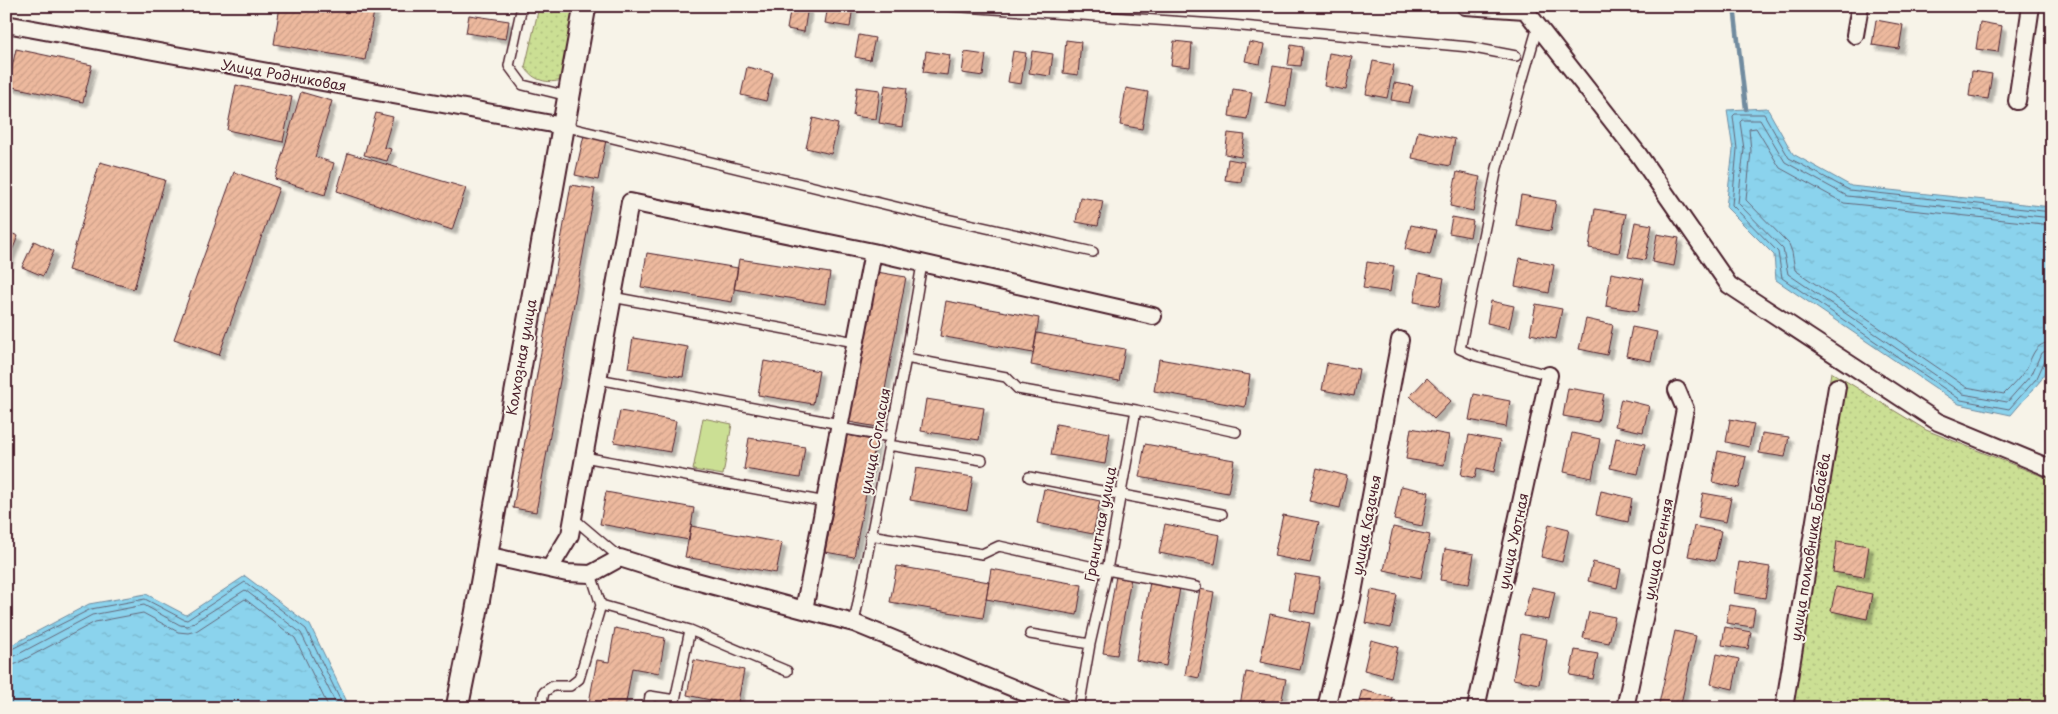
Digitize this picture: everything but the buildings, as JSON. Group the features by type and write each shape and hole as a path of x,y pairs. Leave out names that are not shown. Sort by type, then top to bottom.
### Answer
{"street":[{"name":"Колхозная улица","path":"457,708 476,614 585,6"},
{"path":"1465,6 1524,8 1638,154 1729,285 1938,422 2052,469"},
{"path":"1856,35 1860,6"},
{"path":"2017,101 2031,6"},
{"name":"Улица Родниковая","path":"6,24 562,126"},
{"path":"550,568 570,535 630,202 872,252 1153,316"},
{"path":"804,610 872,252"},
{"name":"улица Казачья","path":"1326,708 1352,598 1400,340"},
{"name":"улица Уютная","path":"1476,708 1549,375"},
{"name":"улица полковника Бабаёва","path":"1784,708 1837,387"},
{"name":"улица Осенняя","path":"1625,708 1653,576 1684,409 1677,390"},
{"path":"486,556 567,573 591,574 620,558 677,576 854,623 1062,708"}],"lane":[{"path":"522,6 509,66 523,85 568,96"},
{"path":"948,6 1231,25 1469,46 1516,56"},
{"path":"1538,26 1498,168 1460,349 1476,356 1549,375"},
{"path":"562,126 929,215 1093,252"},
{"name":"улица Согласия","path":"854,623 906,358 922,264"},
{"path":"612,298 855,342"},
{"path":"906,358 1006,377 1018,390 1136,410 1236,432"},
{"path":"598,379 840,426 889,441 982,460"},
{"name":"Гранитная улица","path":"1079,708 1090,644 1107,570 1136,410"},
{"path":"584,457 826,502"},
{"path":"1029,477 1222,514"},
{"path":"573,518 620,558"},
{"path":"870,535 982,554 999,546 1196,587"},
{"path":"541,708 544,692 553,686 570,686 578,679 601,605 591,574"},
{"path":"601,605 690,630 787,670"},
{"path":"648,708 650,696 675,700 690,630"},
{"path":"1030,634 1090,644"}],"green space":[{"path":"577,6 562,80 551,82 532,76 525,67 539,7"},
{"path":"1831,372 1926,430 2052,480 2052,708 1776,708"},
{"path":"703,418 732,424 723,475 693,470"}],"water":[{"path":"1767,108 1793,154 1851,186 2052,207 2052,356 2041,380 2011,415 1959,404 1776,280 1774,255 1726,207 1733,150 1727,110"},
{"path":"245,576 310,625 350,708 6,708 6,648 89,604 146,594 186,615"}],"waterway":[{"path":"1734,6 1746,109"}]}
